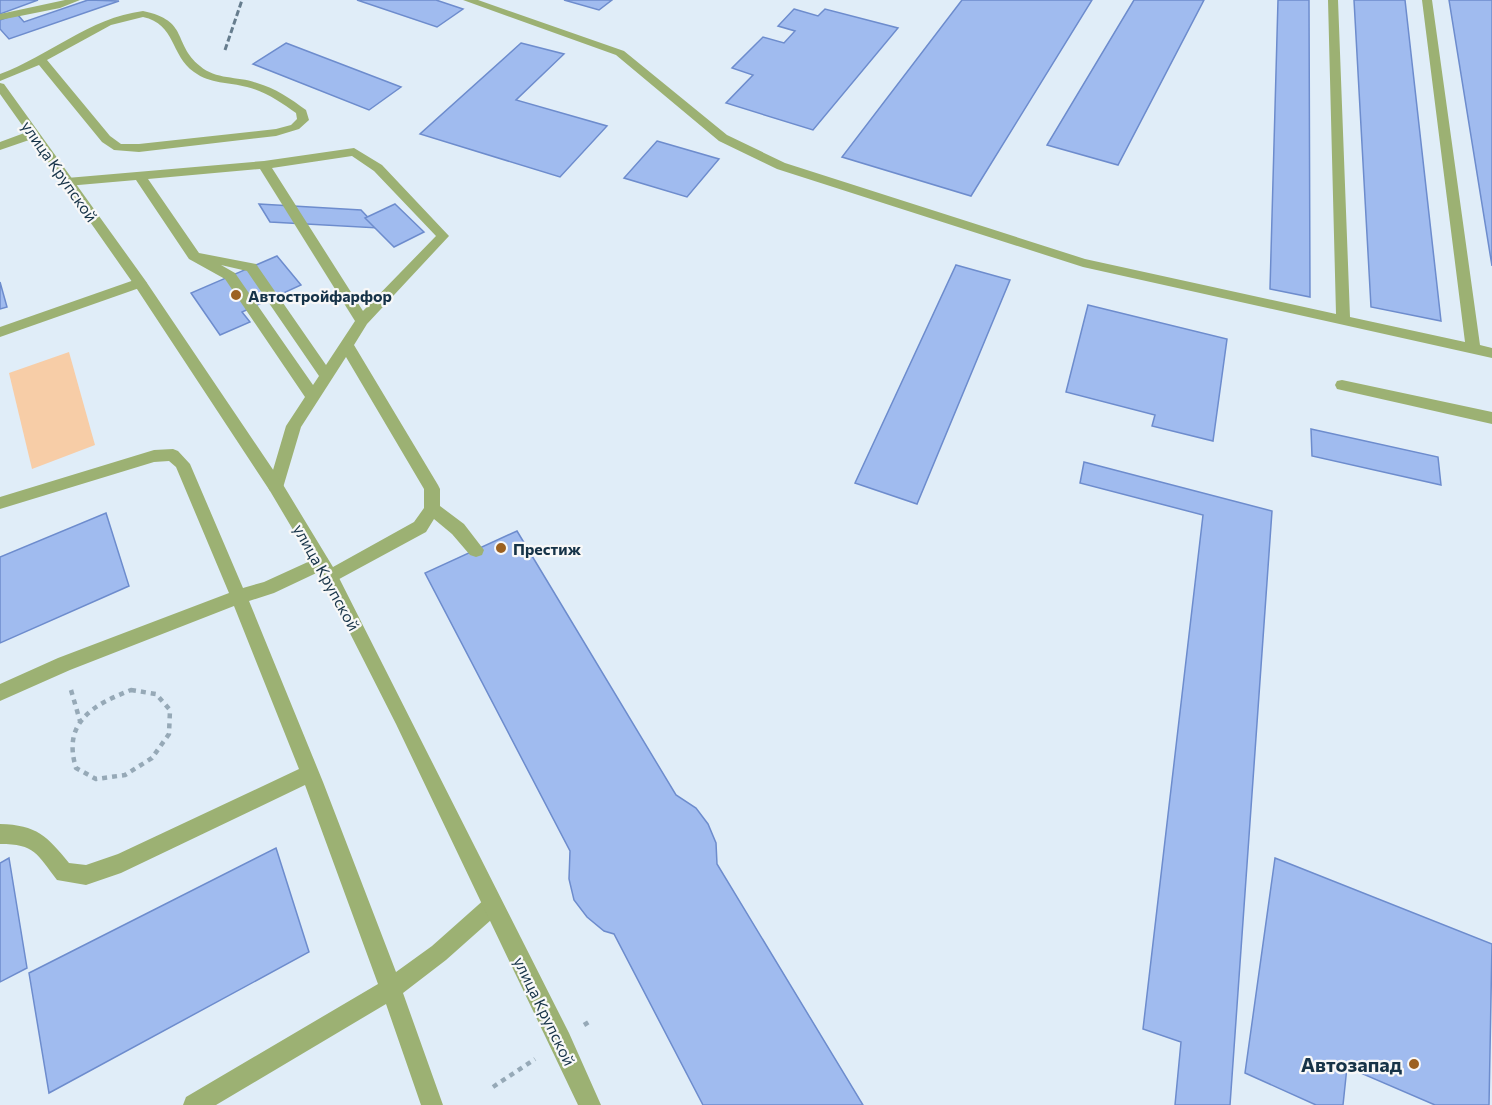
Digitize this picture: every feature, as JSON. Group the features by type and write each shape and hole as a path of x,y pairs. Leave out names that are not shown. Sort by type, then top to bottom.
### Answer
{"street":[{"path":"0,17 75,0"},
{"path":"468,0 620,52 723,138 781,166 1083,263 1492,353"},
{"path":"1333,0 1343,320"},
{"path":"1427,0 1473,349"},
{"path":"0,78 109,21 143,14 158,17 170,27 185,60 206,76 253,85 302,112 303,120 294,127 276,132 139,148 118,147 106,139 40,59"},
{"name":"улица Крупской","path":"0,86 140,283 276,487 326,570 402,718 561,1041 590,1105"},
{"path":"0,146 34,134"},
{"path":"67,182 264,165 354,152 378,168 443,236 362,321 346,344 294,426 276,487"},
{"path":"264,165 362,321"},
{"path":"140,176 194,256 230,276 312,396"},
{"path":"194,256 251,267 326,376"},
{"path":"0,332 140,283"},
{"path":"0,693 64,664 240,596 326,570 420,527 432,509 432,489 346,344"},
{"path":"1342,385 1492,418"},
{"path":"0,503 154,456 173,455 182,464 240,596 392,988 432,1105"},
{"path":"432,509 458,529 476,550"},
{"path":"0,834 21,833 44,844 64,873 86,875 121,863 309,774"},
{"path":"194,1105 392,988 439,953 493,905"}],"path":[{"path":"131,690 156,694 170,710 169,734 152,758 125,775 96,779 76,768 70,746 80,721 104,700 131,690"},
{"path":"493,1087 538,1057"}],"shaded area":[{"path":"69,352 95,445 32,469 9,373"}],"building":[{"path":"0,0 38,0 0,14"},
{"path":"88,0 119,1 9,39 0,29 0,20 17,14 24,22"},
{"path":"357,0 436,0 463,9 437,27"},
{"path":"564,0 612,0 599,10"},
{"path":"962,0 1092,0 971,196 842,157"},
{"path":"1134,0 1204,0 1118,165 1047,145"},
{"path":"1278,0 1309,0 1310,297 1270,289"},
{"path":"1354,0 1405,0 1441,321 1371,307"},
{"path":"1449,0 1492,0 1492,266"},
{"path":"794,9 818,16 825,9 898,28 813,130 726,103 753,75 732,68 763,37 784,43 795,31 778,26"},
{"path":"286,43 401,87 369,110 253,64"},
{"path":"521,43 564,54 516,100 607,126 560,177 420,134"},
{"path":"657,141 719,159 687,197 624,178"},
{"path":"259,204 361,210 378,228 270,222"},
{"path":"395,204 424,232 394,247 365,218"},
{"name":"Автостройфарфор","path":"277,256 301,285 242,312 250,322 220,335 191,293"},
{"path":"956,265 1010,280 917,504 855,483"},
{"path":"0,282 7,307 0,309"},
{"path":"1088,305 1227,339 1213,441 1152,426 1155,415 1066,392"},
{"path":"1311,429 1438,457 1441,485 1312,456"},
{"path":"1084,462 1272,511 1230,1105 1175,1105 1181,1042 1143,1029 1203,515 1080,483"},
{"path":"106,513 129,586 0,643 0,557"},
{"path":"517,531 676,795 696,808 708,824 716,843 717,864 863,1105 703,1105 614,934 604,931 587,917 574,900 569,879 570,851 425,573"},
{"path":"276,848 309,952 49,1093 29,973"},
{"path":"9,858 27,968 0,982 0,863"},
{"path":"1275,858 1492,944 1489,1105 1435,1105 1347,1067 1343,1105 1316,1105 1245,1073"}],"railway":[{"path":"225,50 242,0"}],"place":[{"name":"Автостройфарфор","path":"236,295"},
{"name":"Престиж","path":"501,548"},
{"name":"Автозапад","path":"1414,1064"}]}
